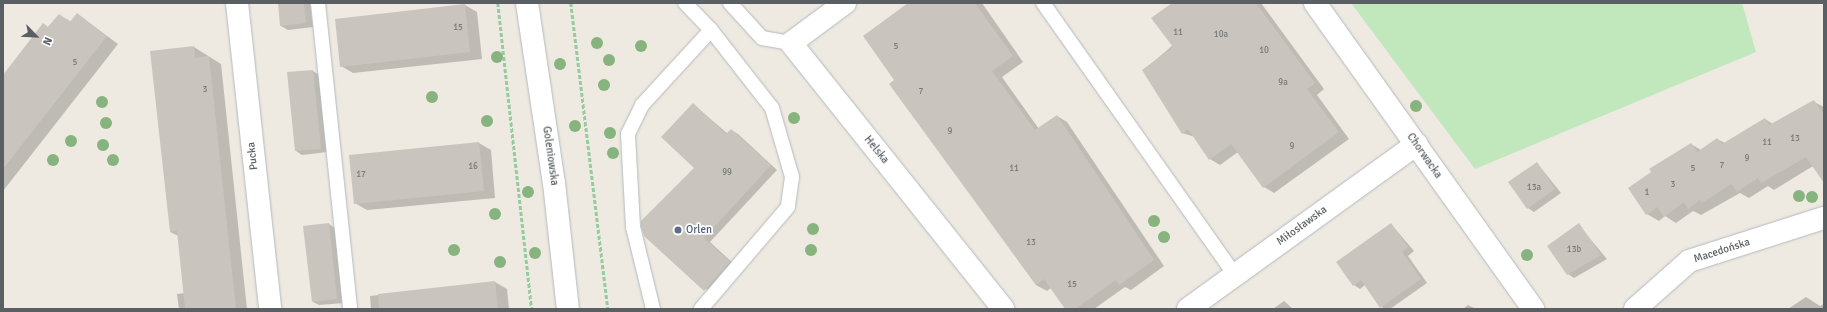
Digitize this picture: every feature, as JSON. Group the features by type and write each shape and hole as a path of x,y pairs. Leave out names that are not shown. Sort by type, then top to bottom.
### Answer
{"street":[{"name":"Pucka","path":"237,3 270,309"},
{"name":"Goleniowska","path":"527,3 554,183 568,309"},
{"path":"791,43 845,3"},
{"name":"Chorwacka","path":"1315,3 1417,144 1533,309"},
{"name":"Helska","path":"791,43 1003,309"},
{"name":"Miłosławska","path":"1188,309 1417,144"},
{"name":"Macedońska","path":"1635,309 1689,262 1824,218"}],"lane":[{"path":"318,3 350,309"},
{"path":"685,3 711,30 772,108 792,177 788,207 701,309"},
{"path":"730,3 762,38 791,43"},
{"path":"1043,3 1235,275"},
{"path":"653,309 633,227 628,134 642,104 711,30"}],"path":[{"path":"498,3 532,309"},
{"path":"571,3 608,309"}],"green space":[{"path":"1351,3 1742,3 1756,52 1475,169"}],"building":[{"path":"278,3 304,3 306,23 280,26"},
{"path":"908,3 975,3 1013,56 992,71 1035,130 1057,115 1154,260 1119,285 1116,280 1075,309 1065,309 1044,279 1036,285 889,84 894,80 863,36"},
{"path":"1172,3 1256,3 1315,83 1307,89 1339,132 1263,188 1231,144 1209,160 1188,129 1182,134 1142,70 1173,47 1151,18"},
{"path":"465,4 470,52 340,67 335,19"},
{"path":"77,13 107,36 3,169 3,75 43,23 48,27 59,14 70,22"},
{"path":"194,46 195,58 209,56 236,309 185,309 177,231 170,232 150,51"},
{"path":"313,70 321,149 295,151 287,72"},
{"path":"1814,100 1824,115 1824,183 1806,157 1761,183 1758,178 1737,192 1731,184 1702,203 1700,200 1688,209 1684,202 1664,217 1657,207 1646,215 1628,188 1651,172 1649,169 1691,143 1697,152 1717,138 1722,144 1765,118 1769,125"},
{"path":"693,103 726,134 731,129 771,165 704,238 730,262 704,291 644,236 641,226 641,221 694,168 661,137"},
{"path":"479,142 484,191 354,204 349,155"},
{"path":"1537,162 1555,189 1527,209 1508,182"},
{"path":"329,223 337,299 312,302 303,226"},
{"path":"1391,223 1408,247 1402,252 1421,279 1380,308 1361,280 1353,286 1336,262"},
{"path":"1579,223 1601,255 1567,275 1547,246"},
{"path":"495,281 498,309 379,309 378,294"}],"place":[{"name":"Orlen","path":"678,230"}]}
